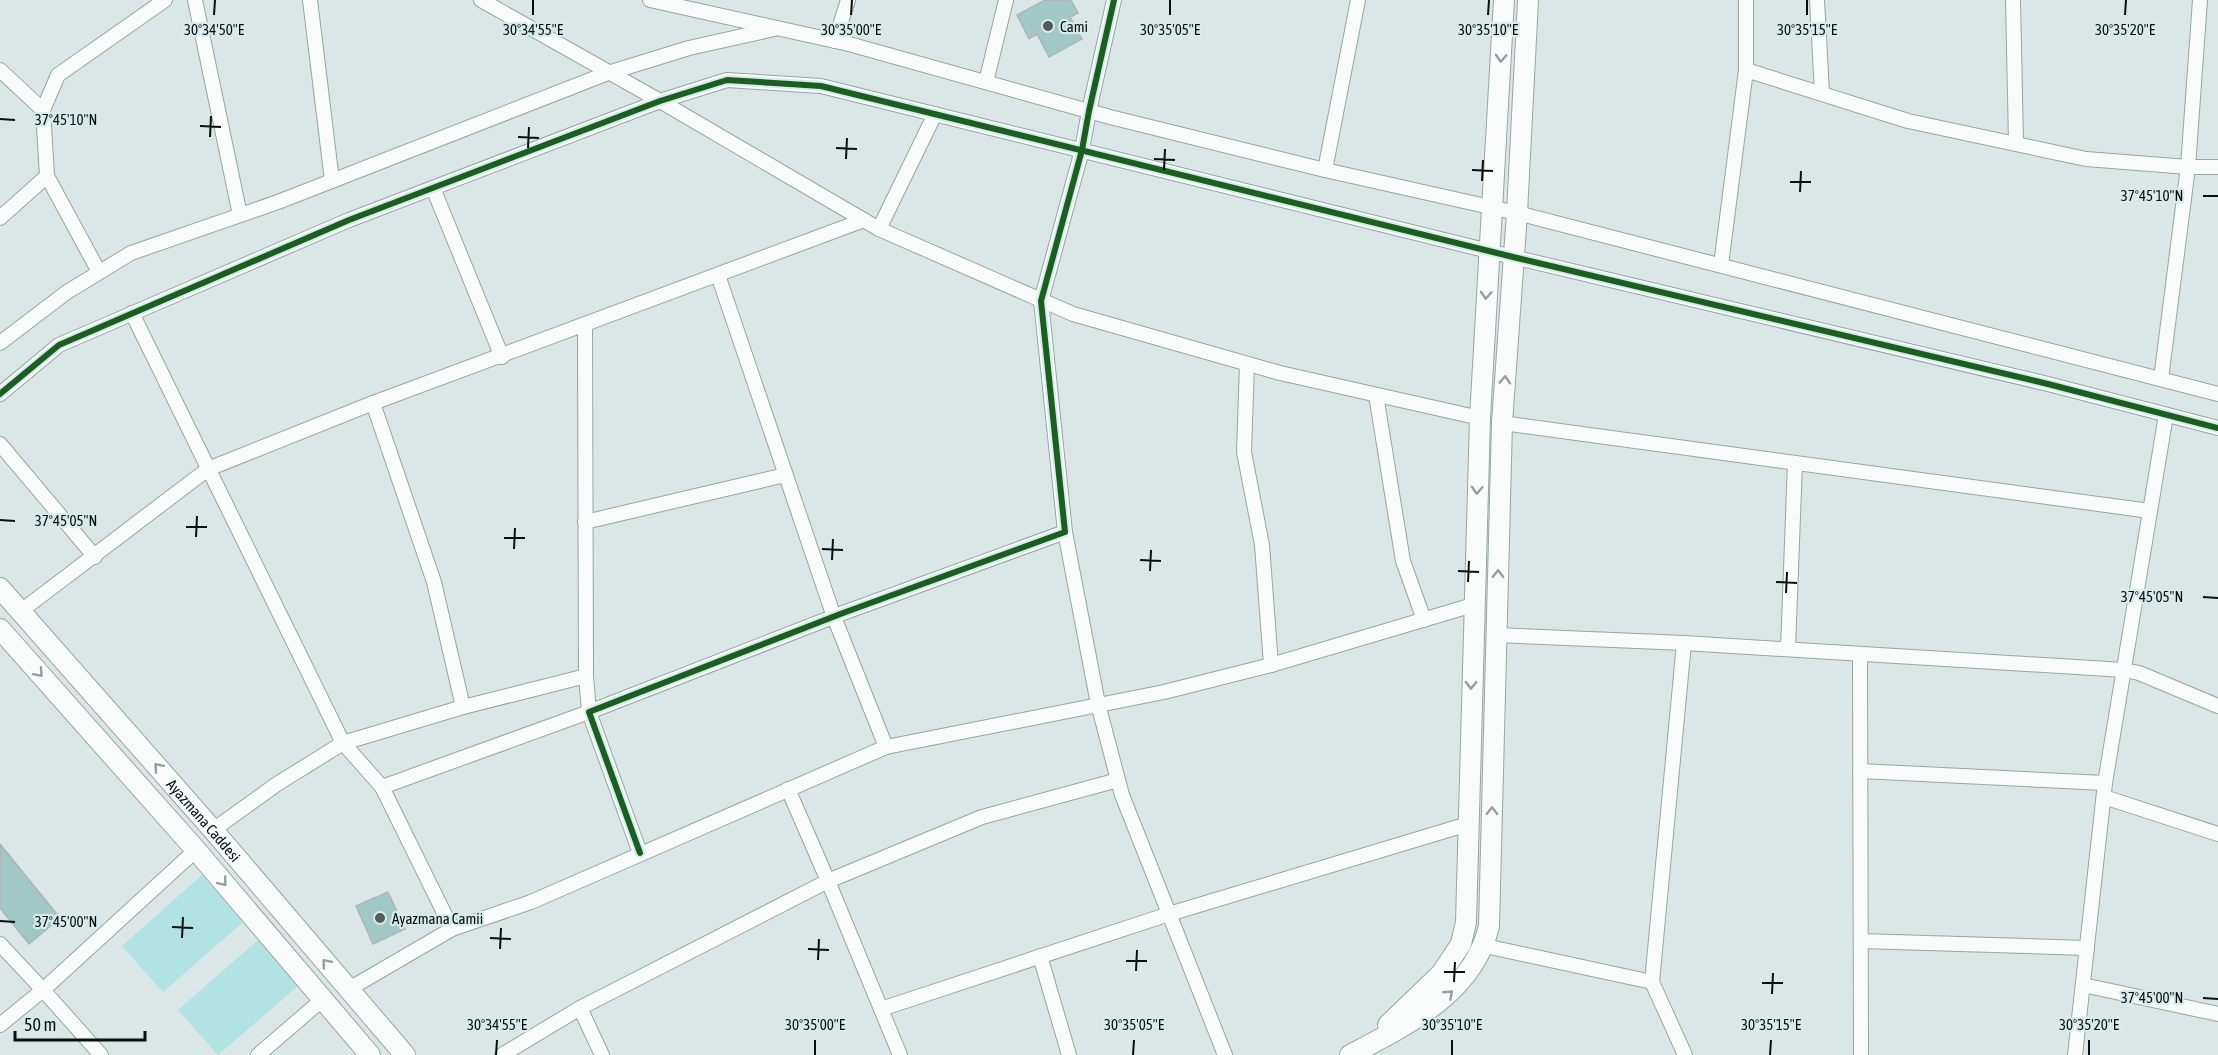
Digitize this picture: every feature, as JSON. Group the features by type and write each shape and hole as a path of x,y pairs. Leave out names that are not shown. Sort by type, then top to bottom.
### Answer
{"main road":[{"path":"1357,1051 1441,974 1461,944 1466,922 1473,605 1480,418 1504,0"},
{"path":"1357,1051 1439,1004 1456,988 1485,946 1489,926 1502,423 1517,213 1528,0"},
{"path":"1480,418 1502,423"},
{"name":"Ayazmana Caddesi","path":"0,588 213,830 405,1055"},
{"path":"1473,605 1497,606"},
{"name":"Ayazmana Caddesi","path":"0,629 196,850 370,1055"},
{"path":"353,1035 373,1017"}],"street":[{"path":"99,272 47,176 43,110 58,75 165,0"},
{"path":"195,0 240,215"},
{"path":"310,0 332,181"},
{"path":"481,0 879,229 1072,314 1247,364 1480,418"},
{"path":"650,0 835,41 1089,111 1325,170 1517,213 2218,394"},
{"path":"835,41 848,0"},
{"path":"986,82 1006,0"},
{"path":"1114,0 1082,150 1041,301 1065,532 1098,704 1122,795 1225,1055"},
{"path":"1325,170 1358,0"},
{"path":"1721,265 1746,70 1746,0"},
{"path":"1817,0 1822,93"},
{"path":"2013,0 2016,142"},
{"path":"2161,379 2188,167 2200,0"},
{"path":"0,343 67,292 131,253 332,181 608,73 689,48 778,28"},
{"path":"0,70 43,110"},
{"path":"1746,70 1908,121 2016,142 2086,159 2188,167 2218,167"},
{"path":"0,394 59,345 132,313 349,220 660,101 727,80 821,86 1488,251 2036,381 2218,428"},
{"path":"879,229 935,114"},
{"path":"0,218 47,176"},
{"path":"433,188 502,357"},
{"path":"21,612 208,469 373,404 864,220"},
{"path":"718,275 834,617 886,747"},
{"path":"132,313 343,743 382,787 452,929"},
{"path":"585,325 586,676 589,712 640,854"},
{"path":"1247,364 1244,452 1262,545 1271,665"},
{"path":"1377,395 1403,561 1424,620"},
{"path":"373,404 434,582 463,707"},
{"path":"2075,1055 2104,790 2166,415"},
{"path":"1502,423 2150,511"},
{"path":"0,444 95,557"},
{"path":"1788,649 1795,463"},
{"path":"585,522 785,475"},
{"path":"382,787 589,712 834,617 1065,532"},
{"path":"349,989 452,929 531,902 886,747 1164,692 1271,665 1473,605"},
{"path":"1497,635 1684,643 2124,670 2139,673 2218,706"},
{"path":"1684,643 1652,982 1685,1055"},
{"path":"1860,654 1861,1055"},
{"path":"213,830 277,784 343,743 463,707 586,676"},
{"path":"1860,771 2104,790 2218,834"},
{"path":"502,1055 580,1008 828,881 982,818 1118,780"},
{"path":"788,789 900,1055"},
{"path":"881,1009 1169,914 1468,824"},
{"path":"0,1025 43,990 196,850"},
{"path":"1861,941 2087,948"},
{"path":"0,944 101,1055"},
{"path":"1485,946 1652,982"},
{"path":"1040,956 1069,1055"},
{"path":"2083,985 2218,1014"},
{"path":"258,1055 323,999"},
{"path":"580,1008 602,1055"}],"shaded area":[{"path":"202,875 243,922 163,992 122,946"},
{"path":"259,939 299,985 218,1055 178,1010"}],"building":[{"name":"Cami","path":"1045,0 1071,0 1078,13 1070,17 1082,39 1049,57 1037,34 1029,39 1017,15"},
{"path":"0,844 60,918 29,944 0,908"},
{"name":"Ayazmana Camii","path":"388,892 405,929 373,944 356,906"}],"cycle path":[{"path":"640,853 589,712 843,613 1065,532 1041,301 1082,150 1114,0"},
{"path":"0,394 59,345 349,220 660,101 727,80 821,86 1513,257 2048,384 2218,428"}],"place":[{"name":"Cami","path":"1048,26"},
{"name":"Ayazmana Camii","path":"380,918"}]}
